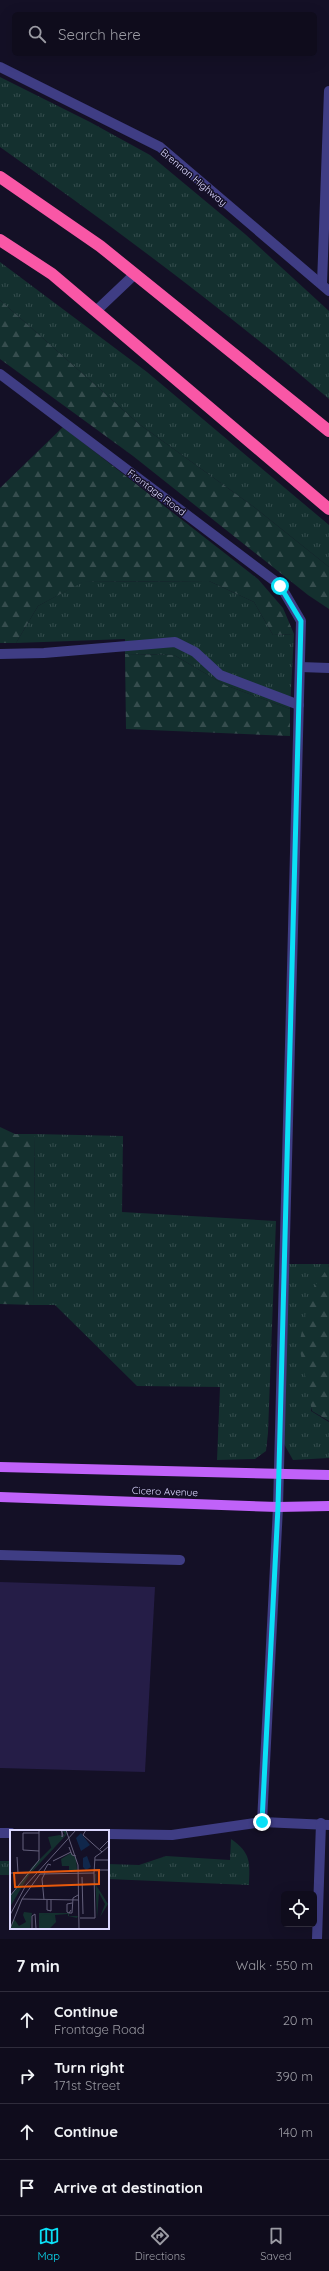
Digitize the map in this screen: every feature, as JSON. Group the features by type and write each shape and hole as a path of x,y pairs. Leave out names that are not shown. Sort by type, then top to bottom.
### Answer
{"highway":[{"path":"0,177 100,246 329,431"},
{"path":"0,240 52,274 329,509"}],"main road":[{"name":"Cicero Avenue","path":"0,1467 329,1475"},
{"name":"Cicero Avenue","path":"0,1497 278,1507 329,1506"}],"street":[{"name":"Brennan Highway","path":"0,67 160,147 325,287"},
{"path":"325,287 329,91"},
{"path":"96,311 135,274"},
{"name":"Frontage Road","path":"0,374 280,586 301,621 300,667"},
{"path":"0,654 44,653 176,642 195,652 220,675 299,705"},
{"path":"262,1822 278,1507 300,667 329,668"},
{"path":"0,1555 180,1560"},
{"path":"109,1834 172,1836 262,1822 325,1824 317,1939"},
{"path":"0,1832 10,1833"}],"green space":[{"path":"0,77 90,122 150,155 245,234 329,311 329,399 168,269 0,147"},
{"path":"0,262 147,372 329,525 329,567 254,507 139,424 0,300"},
{"path":"0,300 139,424 254,507 329,567 329,609 308,595 133,456 0,359"},
{"path":"63,427 258,579 283,608 294,634 273,635 254,602 209,581 83,582 38,606 16,643 0,643 0,488"},
{"path":"209,581 254,602 273,635 294,634 290,709 225,685 174,655 125,654 125,639 16,643 38,606 82,582"},
{"path":"125,654 174,655 225,685 290,709 290,736 126,729"},
{"path":"0,1127 15,1134 35,1134 33,1305 0,1304"},
{"path":"35,1134 123,1136 122,1212 276,1221 268,1433 266,1451 255,1459 217,1460 220,1387 137,1386 55,1305 33,1305"},
{"path":"288,1264 329,1264 311,1411 329,1422 329,1458 293,1460 284,1444"},
{"path":"329,1266 329,1421 312,1411 299,1345 310,1293"},
{"path":"231,1839 238,1844 248,1859 249,1885 109,1879 109,1864 139,1865 166,1856 230,1860"},
{"path":"0,1861 10,1861 10,1875 0,1875"}],"building":[{"path":"0,1582 155,1587 145,1772 0,1768"}],"route":[{"path":"262,1822 278,1507 290,997 301,621 280,586"}]}
